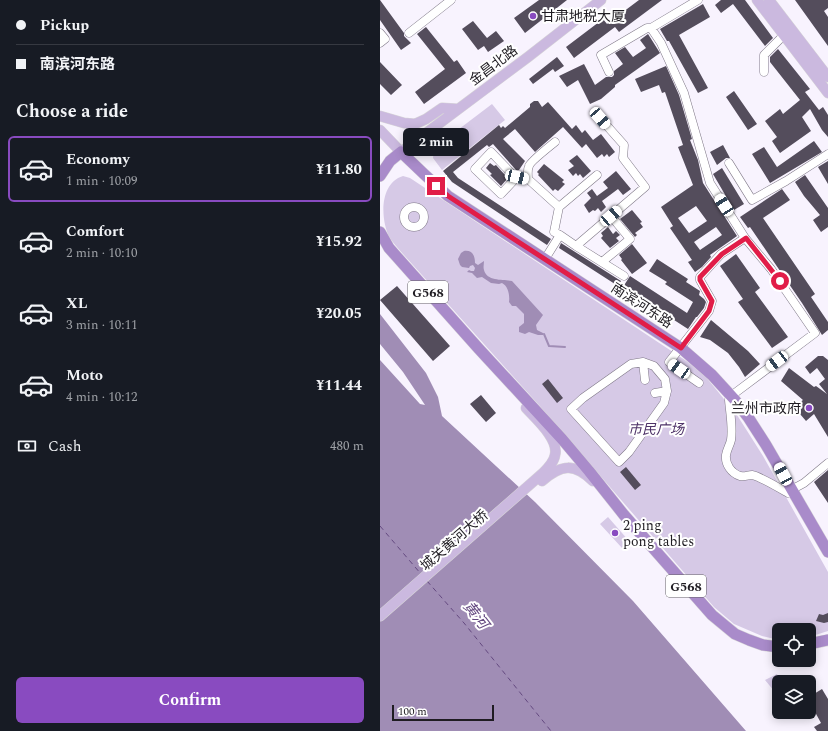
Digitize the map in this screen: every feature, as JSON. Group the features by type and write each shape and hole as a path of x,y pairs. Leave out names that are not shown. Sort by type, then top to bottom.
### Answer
{"highway":[{"path":"380,176 390,161 401,152"},
{"name":"南滨河东路","path":"401,152 448,196 681,348 712,374 730,398 748,417 766,445 789,491 828,552"},
{"name":"G568","path":"380,232 389,248 562,439 624,515 718,620 736,634 763,645 772,646"},
{"path":"816,643 828,640"}],"main road":[{"path":"757,0 828,93"},
{"path":"769,0 828,77"},
{"name":"金昌北路","path":"401,152 598,1"},
{"path":"380,116 404,124 415,124 426,119 442,108 458,109"},
{"name":"南滨河东路","path":"380,130 401,152"},
{"path":"479,349 503,382 550,435 556,447 555,455 544,475"},
{"path":"544,475 568,466 575,468 592,479 612,499"},
{"name":"城关黄河大桥","path":"380,616 544,475"},
{"name":"城关黄河大桥","path":"380,624 544,475"}],"street":[{"path":"409,33 451,0"},
{"path":"609,72 601,55 698,0"},
{"path":"651,28 661,42 684,93 710,183 746,238 771,268 815,333 730,398 731,440 726,454 726,461 729,468 740,476 746,477 753,475 789,491 804,482 828,463"},
{"path":"380,33 384,39 380,43"},
{"path":"764,72 764,55 784,35"},
{"path":"576,246 645,187 623,158 624,145 600,118"},
{"path":"528,179 528,168 531,162 555,142"},
{"path":"517,177 502,194 475,169 491,152 513,175 528,179 559,207"},
{"path":"729,163 752,200 786,181 828,154"},
{"path":"597,175 559,207 554,232 624,276"},
{"path":"602,262 630,240 611,216"},
{"path":"545,259 560,235"},
{"path":"699,383 669,362 709,311 712,305 712,301 700,280 700,277 722,254 746,238"},
{"path":"643,362 645,380"},
{"path":"643,362 654,366 665,379 667,391 664,403 629,452 619,462 571,409 583,398 631,364 643,362"},
{"path":"655,393 667,391"}],"green space":[{"path":"492,104 505,120 442,170 433,158 434,150 438,145"},
{"name":"市民广场","path":"403,176 410,178 688,362 706,377 737,415 763,456 828,572 828,631 816,635 816,623 772,623 772,638 762,636 734,624 714,607 537,403 389,237 383,211 386,193 395,180"},
{"name":"2 ping pong tables","path":"608,517 629,541 622,548 600,524"},
{"path":"772,676 772,688 765,680"}],"water":[{"path":"464,251 471,252 475,263 478,265 484,261 484,270 486,274 492,278 512,281 543,315 536,325 537,330 543,333 543,335 529,332 525,334 519,332 519,327 524,323 524,314 516,306 512,306 509,302 509,294 506,286 502,283 491,283 482,277 477,278 472,273 467,272 469,270 474,271 475,268 473,265 469,268 462,267 460,265 458,259"},
{"name":"黄河","path":"380,314 426,373 438,397 442,416 535,502 633,601 746,731 380,731 380,360 420,404 425,405 403,372 380,344"}],"building":[{"path":"380,0 404,33 404,36 411,43 401,50 380,20"},
{"name":"甘肃地税大厦","path":"539,0 567,0 525,33 514,18"},
{"path":"639,0 662,0 619,32 615,27 574,58 566,47 603,19 607,24"},
{"path":"721,0 745,0 773,38 765,46 733,4 721,13 715,5"},
{"path":"795,0 828,0 828,8 824,11 828,17 828,46"},
{"path":"703,4 710,17 679,35 708,88 698,93 669,41 667,41 660,29"},
{"path":"473,21 487,38 496,31 504,41 488,52 484,46 478,50 462,29"},
{"path":"426,27 454,62 457,60 466,73 424,104 415,92 445,69 417,34"},
{"path":"648,34 660,53 615,85 615,87 601,99 590,104 578,80 567,87 559,76 584,64 595,85 606,77 612,77 614,75 614,71 623,64 615,53 625,47 633,57 646,48 640,40"},
{"path":"778,49 810,89 805,92 819,110 823,107 828,115 828,137 822,130 810,109 802,117 811,131 780,153 772,141 777,137 765,121 780,109 783,114 800,100 770,62 770,57"},
{"path":"557,57 564,66 555,72 553,69 533,84 529,79"},
{"path":"380,62 402,85 391,95 380,84"},
{"path":"666,66 679,95 692,139 690,140 698,160 703,183 737,236 710,255 711,257 695,272 688,262 692,260 670,228 673,226 661,207 693,185 678,147 683,145 665,92 662,93 659,85 641,92 635,79","holes":["696,206 707,221 689,233 678,218","716,227 722,235 700,250 694,242"]},
{"path":"734,91 757,124 748,130 726,97"},
{"path":"534,101 538,101 542,107 548,102 572,129 576,125 582,133 585,130 593,140 601,134 615,152 609,157 607,154 604,157 602,154 597,158 586,144 582,148 563,127 535,152 515,129 503,139 525,161 519,170 516,170 493,144 489,147 487,145 453,172 458,178 551,239 547,245 452,182 443,171 499,125 501,128 503,126 505,128 530,107 530,104"},
{"path":"814,141 822,152 770,183 752,154 764,147 777,167"},
{"path":"723,145 730,158 726,158 717,165 710,152"},
{"path":"577,155 591,171 583,178 580,174 578,176 576,173 573,176 568,170 574,166 569,161"},
{"path":"828,161 828,184 818,167"},
{"path":"490,163 494,166 496,165 507,179 501,186 490,175 492,174 486,168"},
{"path":"544,164 564,180 562,182 565,184 558,191 555,189 553,191 538,175 539,174 537,172"},
{"path":"722,168 744,204 734,210 713,174"},
{"path":"616,171 631,189 623,195 618,189 602,201 606,207 601,212 598,208 589,213 584,205 591,198 587,193 592,189 597,196 608,188 603,182"},
{"path":"805,175 828,208 828,227 821,232 813,220 820,215 804,196 795,182"},
{"path":"782,189 790,200 763,218 815,294 811,297 828,322 828,330 822,335 750,227 748,228 740,217"},
{"path":"632,210 642,222 640,223 643,227 635,233 637,235 635,237 620,219"},
{"path":"608,227 613,234 616,231 620,235 616,238 619,241 610,248 601,238 603,236 601,233"},
{"path":"561,243 621,281 618,286 559,248"},
{"path":"632,244 647,263 632,274 619,255"},
{"path":"736,254 760,288 755,292 788,337 772,348 738,302 743,299 720,266"},
{"path":"657,259 688,279 686,282 700,291 699,295 706,302 704,308 688,329 623,287 630,276 687,313 693,302 665,284 667,282 649,271"},
{"path":"397,286 450,346 433,361 380,300"},
{"path":"711,320 748,351 760,364 745,377 728,353 710,340 700,337"},
{"path":"818,356 823,356 828,360 828,437 814,414 806,421 794,407 803,400 781,381 789,368 814,387 816,386 827,394 819,384 825,379 817,368 810,374 805,367"},
{"path":"548,379 563,398 557,403 542,384"},
{"path":"481,395 496,413 486,422 470,404"},
{"path":"626,467 641,485 635,490 620,472"},
{"path":"828,470 828,503 814,482"},
{"path":"828,613 828,622 824,623 816,621 819,614 823,615"},
{"path":"822,689 828,699 828,731 817,731 814,727 821,723 816,714 816,693"}],"waterway":[{"path":"544,334 549,346 565,347"}],"ferry route":[{"path":"380,526 421,574"},
{"path":"427,581 464,623 551,731"}],"place":[{"name":"甘肃地税大厦","path":"533,16"},
{"name":"兰州市政府","path":"809,408"},
{"name":"2 ping pong tables","path":"615,533"}],"route":[{"path":"436,186 448,196 681,348 712,305 712,301 700,280 700,277 733,245 746,238 780,281"}]}
